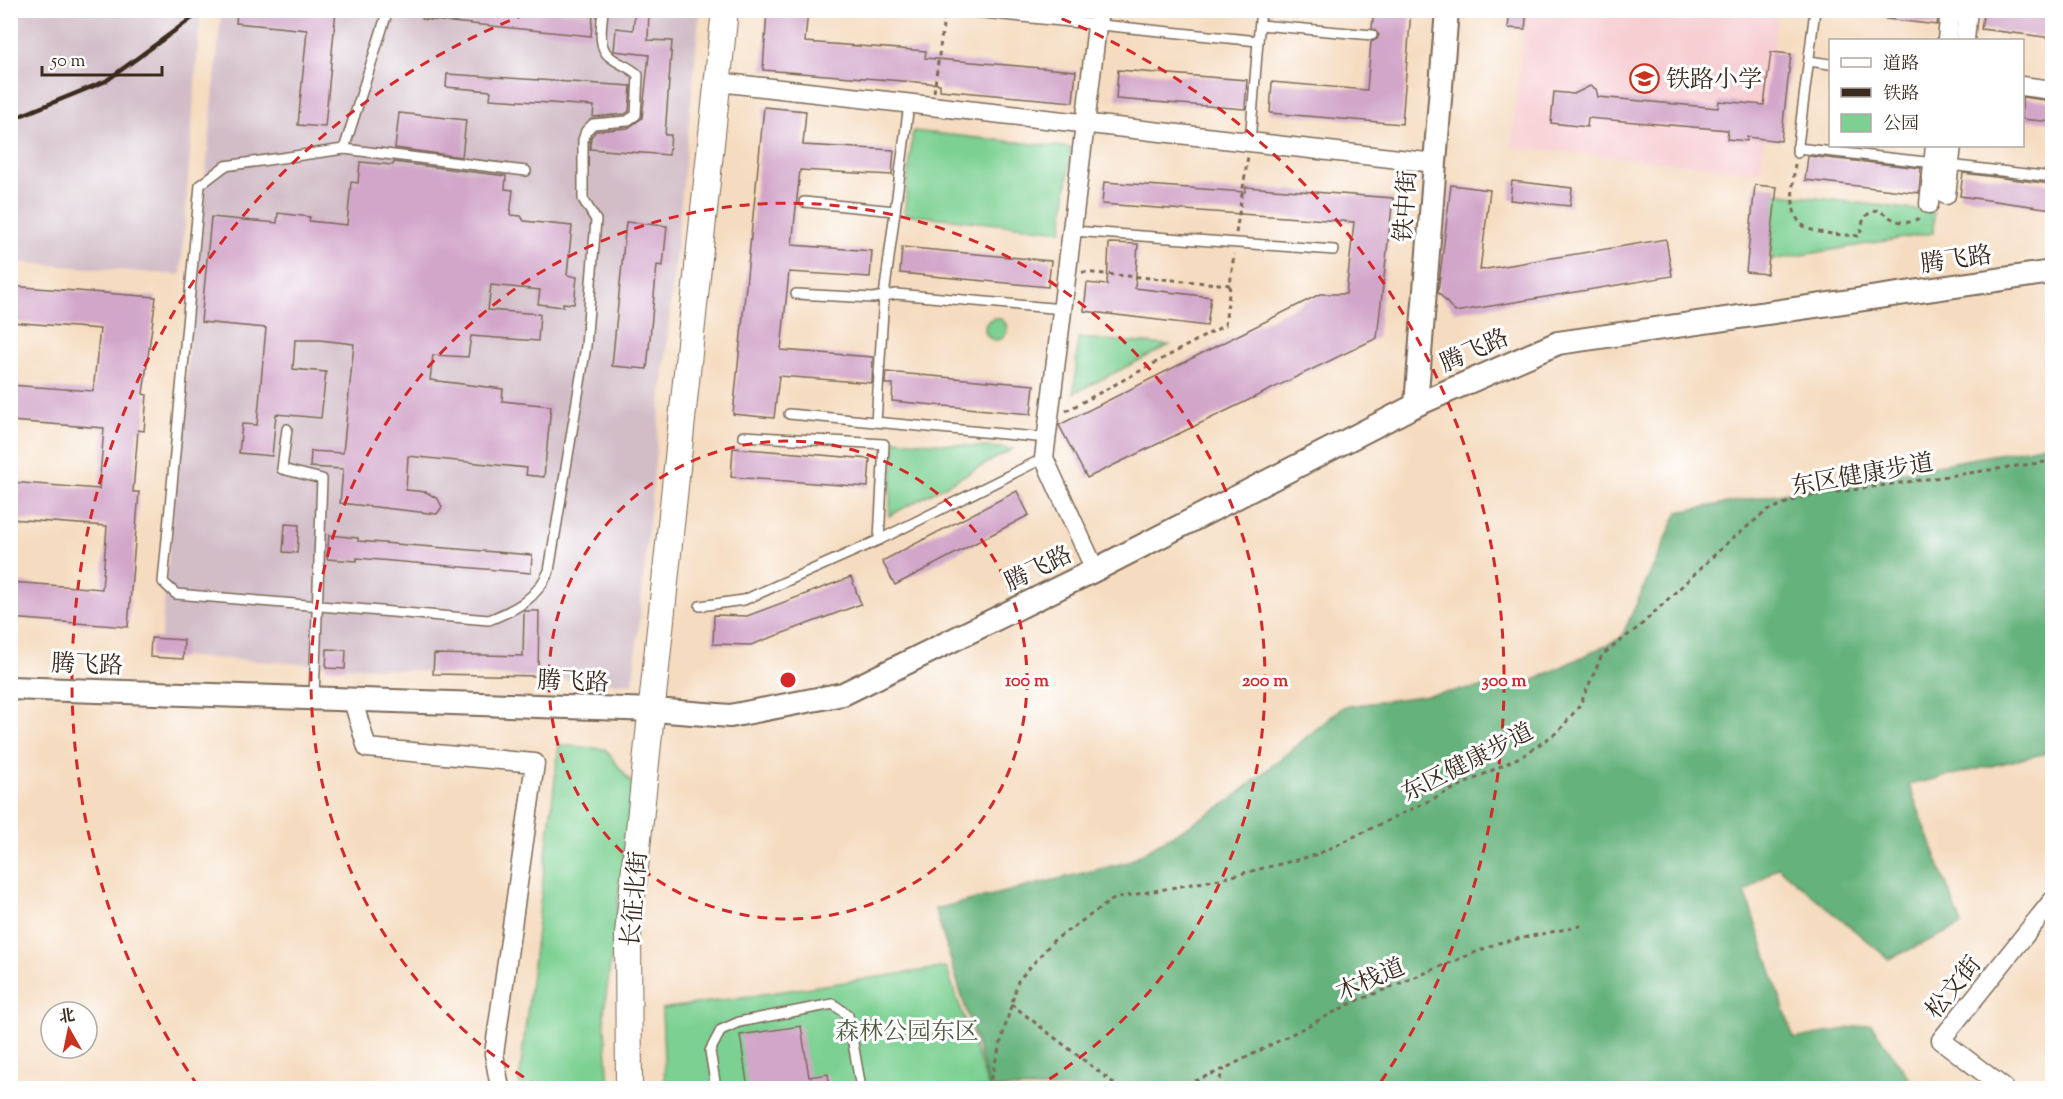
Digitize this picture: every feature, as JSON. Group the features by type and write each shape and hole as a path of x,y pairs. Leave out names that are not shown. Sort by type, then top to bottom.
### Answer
{"main road":[{"name":"长征北街","path":"629,1089 628,934 654,710 726,10"}],"street":[{"name":"铁中街","path":"1416,405 1447,10"},
{"path":"1947,39 1950,10"},
{"path":"1965,39 1968,10"},
{"path":"1095,570 1044,458 1087,124 1098,18"},
{"path":"718,82 1435,163"},
{"path":"2024,86 2052,90"},
{"path":"1929,204 1939,158 1951,147"},
{"path":"1939,158 1946,195"},
{"name":"腾飞路","path":"10,688 654,710 730,716 843,694 1095,570 1416,405 1558,343 2052,272"},
{"path":"353,701 367,748 535,763 494,1054 500,1089"},
{"name":"松文街","path":"2004,1089 1941,1041 2052,901"}],"lane":[{"path":"344,149 388,10"},
{"path":"526,171 344,149 225,166 200,185 163,582 176,594 489,620 509,612 540,591 549,571 586,346 596,220 583,199 583,140 586,130 593,124 627,121 636,115 638,75 608,56 600,38 603,10"},
{"path":"954,10 1098,18 1258,41"},
{"path":"1250,142 1261,10"},
{"path":"1815,10 1797,150 1939,158 2052,177"},
{"path":"1260,26 1372,34"},
{"path":"1809,62 1829,64"},
{"path":"876,422 884,296 909,104"},
{"path":"804,202 895,211"},
{"path":"1073,231 1334,250"},
{"path":"796,294 873,298 896,294 1063,309"},
{"path":"789,414 876,422 1048,429"},
{"path":"287,429 282,469 322,479 314,699"},
{"path":"743,436 884,444 879,540"},
{"path":"700,606 744,600 879,540 1044,458"},
{"path":"716,1089 710,1051 721,1030 739,1022 832,1004 848,1015 861,1089"}],"path":[{"path":"932,107 945,10"},
{"path":"1048,429 1225,325 1250,142"},
{"path":"1797,150 1791,198 1795,214 1803,226 1816,233 1860,236 1862,220 1869,212 1878,210 1899,223 1911,223 1921,216 1929,204"},
{"path":"1068,270 1230,285"},
{"name":"东区健康步道","path":"988,1089 1018,981 1053,941 1115,898 1221,879 1316,855 1524,755 1559,731 1580,705 1602,655 1640,626 1728,542 1768,510 1803,496 2052,461"},
{"name":"木栈道","path":"1178,1089 1224,1069 1352,1003 1488,947 1585,925"},
{"path":"1011,1004 1120,1089"},
{"path":"1216,1089 1224,1069"}],"shaded area":[{"path":"226,10 700,11 633,684 159,655 221,16"},
{"path":"10,11 207,11 200,18 181,275 11,262"},
{"name":"铁路小学","path":"1525,11 1778,11 1761,172 1511,147"}],"green space":[{"path":"913,131 1071,148 1062,231 904,214"},
{"path":"1773,193 1934,212 1933,233 1771,260"},
{"path":"996,318 1004,321 1007,329 1004,337 996,340 988,337 985,329 988,321"},
{"path":"1078,338 1170,345 1074,393"},
{"path":"895,440 1013,449 889,516"},
{"path":"2052,444 2052,768 2047,753 1909,785 1962,925 1889,959 1778,867 1745,892 1794,1039 1871,1024 1916,1088 990,1088 935,909 1128,862 1228,802 1343,707 1534,680 1621,638 1678,512"},
{"path":"559,745 605,749 633,785 604,1013 609,1088 520,1088 519,1082"},
{"name":"森林公园东区","path":"946,967 989,1088 665,1088 662,1009"}],"building":[{"path":"237,10 336,10 325,127 298,125 307,30 236,23"},
{"path":"422,10 536,10 593,16 591,36 422,19"},
{"path":"635,10 649,10 648,40 672,41 665,135 671,135 669,155 590,149 591,137 596,131 628,128 642,118 649,55 614,51 616,28 633,30"},
{"path":"767,10 808,10 805,42 926,51 925,58 1076,71 1073,102 940,90 940,84 763,70"},
{"path":"1374,10 1411,10 1402,124 1270,113 1272,82 1367,90 1371,42 1379,35 1372,28"},
{"path":"1510,10 1527,10 1525,29 1508,28"},
{"path":"1886,10 1939,10 1937,25 1886,19"},
{"path":"1984,10 2052,10 2052,38 1981,29"},
{"path":"1771,52 1791,54 1781,141 1747,137 1747,141 1727,139 1728,130 1588,118 1587,127 1551,123 1554,92 1574,94 1590,86 1596,89 1598,97 1718,108 1719,101 1764,105"},
{"path":"1118,70 1247,80 1245,109 1116,99"},
{"path":"447,74 631,86 629,111 625,114 593,117 594,106 490,99 491,91 446,87"},
{"path":"2024,97 2052,101 2052,122 2024,119"},
{"path":"764,107 806,111 803,145 894,150 892,175 800,170 792,245 872,251 870,277 789,272 781,350 873,357 872,383 779,376 774,418 733,414"},
{"path":"399,113 466,120 462,157 395,148"},
{"path":"1808,156 1921,168 1919,193 1805,180"},
{"path":"360,162 393,165 394,162 506,176 505,189 513,190 510,215 521,216 524,221 572,226 567,275 577,277 574,304 563,303 563,307 538,304 540,290 491,285 488,310 540,314 538,341 471,336 468,357 433,355 430,380 503,389 502,401 551,406 544,477 526,475 527,468 408,456 406,490 426,492 438,499 442,507 437,514 340,503 343,469 310,467 311,451 343,453 354,344 320,340 295,340 293,369 326,372 321,418 276,414 272,456 239,453 242,424 257,425 266,328 201,322 211,217 277,223 278,213 310,217 309,221 347,225 351,182 358,183"},
{"path":"1963,173 2052,184 2052,209 1960,196"},
{"path":"1512,181 1572,188 1570,206 1510,200"},
{"path":"1104,182 1245,192 1246,187 1393,198 1377,338 1087,478 1059,425 1320,294 1346,294 1354,222 1102,204"},
{"path":"1451,185 1490,190 1480,270 1666,239 1672,276 1455,312 1438,292"},
{"path":"1755,185 1777,187 1767,274 1746,272"},
{"path":"626,222 667,226 663,266 657,265 647,369 612,366"},
{"path":"1109,243 1138,244 1135,288 1211,297 1207,326 1084,311 1087,283 1107,285"},
{"path":"902,247 1051,261 1048,287 900,273"},
{"path":"10,286 156,297 143,394 147,395 144,431 138,430 133,492 139,492 128,627 10,618 10,582 102,589 107,526 10,519 10,482 99,489 104,428 10,421 10,385 93,391 100,329 10,322"},
{"path":"886,372 1034,385 1031,414 892,401 893,384 885,384"},
{"path":"733,448 870,459 868,487 731,477"},
{"path":"1017,491 1029,515 895,585 882,561"},
{"path":"285,524 299,525 297,553 283,552"},
{"path":"329,535 358,538 358,541 532,555 531,573 357,558 357,561 327,559"},
{"path":"851,577 861,604 751,645 713,644 714,615 747,616"},
{"path":"524,611 539,611 538,676 433,674 434,654 523,656"},
{"path":"151,638 184,640 183,659 150,657"},
{"path":"327,649 346,650 345,669 326,668"},
{"path":"801,1026 809,1077 828,1074 830,1089 748,1089 740,1035"}],"railway":[{"path":"10,120 106,81 203,10"}],"place":[{"name":"铁路小学","path":"1645,79"}]}
